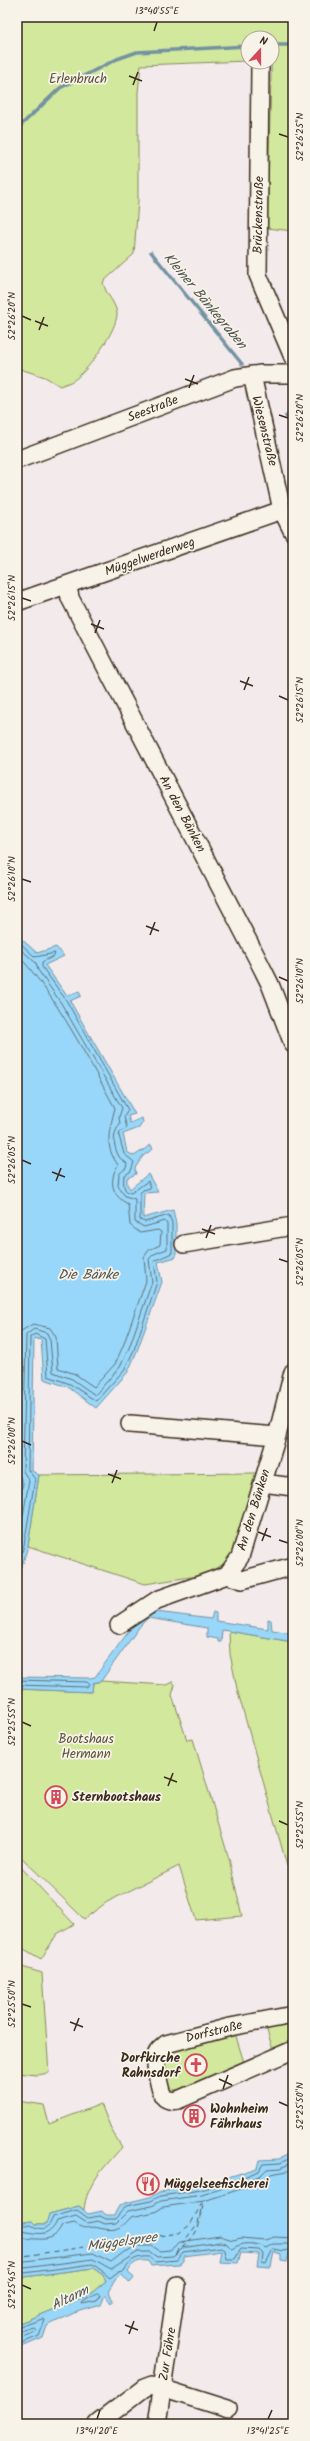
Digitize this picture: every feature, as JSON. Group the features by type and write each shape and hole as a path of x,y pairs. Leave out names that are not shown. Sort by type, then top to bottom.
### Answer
{"street":[{"name":"Brückenstraße","path":"260,70 258,275 293,357"},
{"name":"Seestraße","path":"17,460 235,378 252,374 293,374"},
{"name":"Wiesenstraße","path":"252,374 289,521"},
{"name":"Müggelwerderweg","path":"17,602 289,521"},
{"name":"An den Bänken","path":"68,586 70,598 77,612 270,984 293,1044"},
{"path":"184,1244 293,1226"},
{"name":"An den Bänken","path":"227,1575 244,1548 277,1436 293,1372"},
{"path":"130,1424 277,1436"},
{"path":"263,1483 293,1488"},
{"path":"119,1625 157,1600 227,1575 242,1580 293,1566"},
{"name":"Dorfstraße","path":"293,2015 230,2027 166,2044 159,2050 155,2062 161,2092 164,2097 171,2101 185,2097 293,2050"},
{"name":"Zur Fähre","path":"157,2424 177,2285"},
{"path":"97,2424 144,2388 152,2385 228,2409"}],"green space":[{"name":"Erlenbruch","path":"17,17 293,17 293,231 267,228 271,70 280,70 280,30 240,30 240,61 141,65 138,92 138,201 134,254 103,282 117,313 113,329 108,339 87,368 72,381 60,386 45,377 17,368"},
{"path":"258,1473 235,1558 203,1575 145,1584 28,1546 39,1475"},
{"path":"229,1631 293,1642 293,1864 287,1866 237,1689 230,1654"},
{"name":"Bootshaus Hermann","path":"101,1681 166,1685 173,1682 175,1685 172,1695 187,1740 193,1739 229,1859 242,1916 196,1920 179,1866 107,1902 84,1919 17,1853 17,1689 92,1692 93,1683"},
{"path":"17,1863 74,1924 57,1934 41,1959 17,1945"},
{"path":"22,1967 42,1973 49,2073 37,2075 17,2073 17,1969"},
{"path":"293,2019 293,2043 274,2053 265,2024"},
{"path":"235,2033 245,2066 178,2090 170,2090 165,2087 163,2054"},
{"path":"17,2101 44,2105 49,2124 101,2104 112,2131 122,2147 92,2184 88,2192 84,2210 79,2206 49,2214 47,2224 35,2224 32,2221 17,2223"},
{"path":"93,2268 103,2275 106,2281 89,2295 17,2324 17,2278"}],"water":[{"name":"Die Bänke","path":"17,935 37,953 56,947 64,956 45,965 67,996 79,991 81,996 70,1001 135,1114 128,1116 130,1123 142,1118 143,1122 139,1128 123,1134 127,1152 134,1156 151,1145 153,1149 143,1156 135,1168 136,1174 127,1178 127,1184 130,1189 148,1174 158,1192 144,1193 143,1218 173,1210 176,1223 176,1257 158,1262 162,1282 137,1351 128,1372 96,1408 68,1387 44,1379 41,1340 34,1338 32,1471 39,1475 28,1546 17,1582"},
{"path":"149,1611 211,1619 213,1612 216,1613 216,1621 268,1629 268,1619 271,1620 272,1630 293,1633 293,1642 222,1630 221,1642 218,1642 218,1639 207,1637 207,1628 148,1618 140,1626 101,1681 93,1683 92,1692 17,1689 17,1677 95,1677 140,1616"},
{"name":"Müggelspree","path":"293,2152 293,2252 289,2253 287,2262 281,2261 281,2254 274,2252 271,2267 257,2266 259,2254 241,2253 238,2263 220,2262 222,2251 184,2256 184,2261 179,2264 151,2266 148,2261 139,2261 128,2271 134,2278 130,2283 122,2274 117,2277 108,2292 113,2300 111,2303 105,2295 101,2305 74,2313 47,2326 43,2338 17,2349 17,2324 89,2295 106,2281 103,2275 93,2268 17,2278 17,2223 32,2221 35,2224 46,2224 49,2214 79,2206 88,2214 102,2211 106,2215 114,2215 119,2206 125,2203 150,2197 159,2192 200,2186 257,2168 259,2160 279,2159"}],"waterway":[{"path":"280,45 293,45"},
{"path":"17,129 60,88 117,59 137,52 240,46"},
{"name":"Kleiner Bänkegraben","path":"151,252 242,364"},
{"name":"Kleiner Bänkegraben","path":"286,416 293,424"}],"ferry route":[{"path":"17,2257 179,2233 190,2225 203,2201"},
{"path":"175,2254 196,2232 203,2203"},
{"path":"176,2252 198,2223 202,2205"}],"place":[{"name":"Sternbootshaus","path":"56,1797"},
{"name":"Dorfkirche Rahnsdorf","path":"196,2065"},
{"name":"Wohnheim Fährhaus","path":"194,2116"},
{"name":"Müggelseefischerei","path":"148,2184"}],"water label":[{"name":"Altarm","path":"70,2298"}]}
